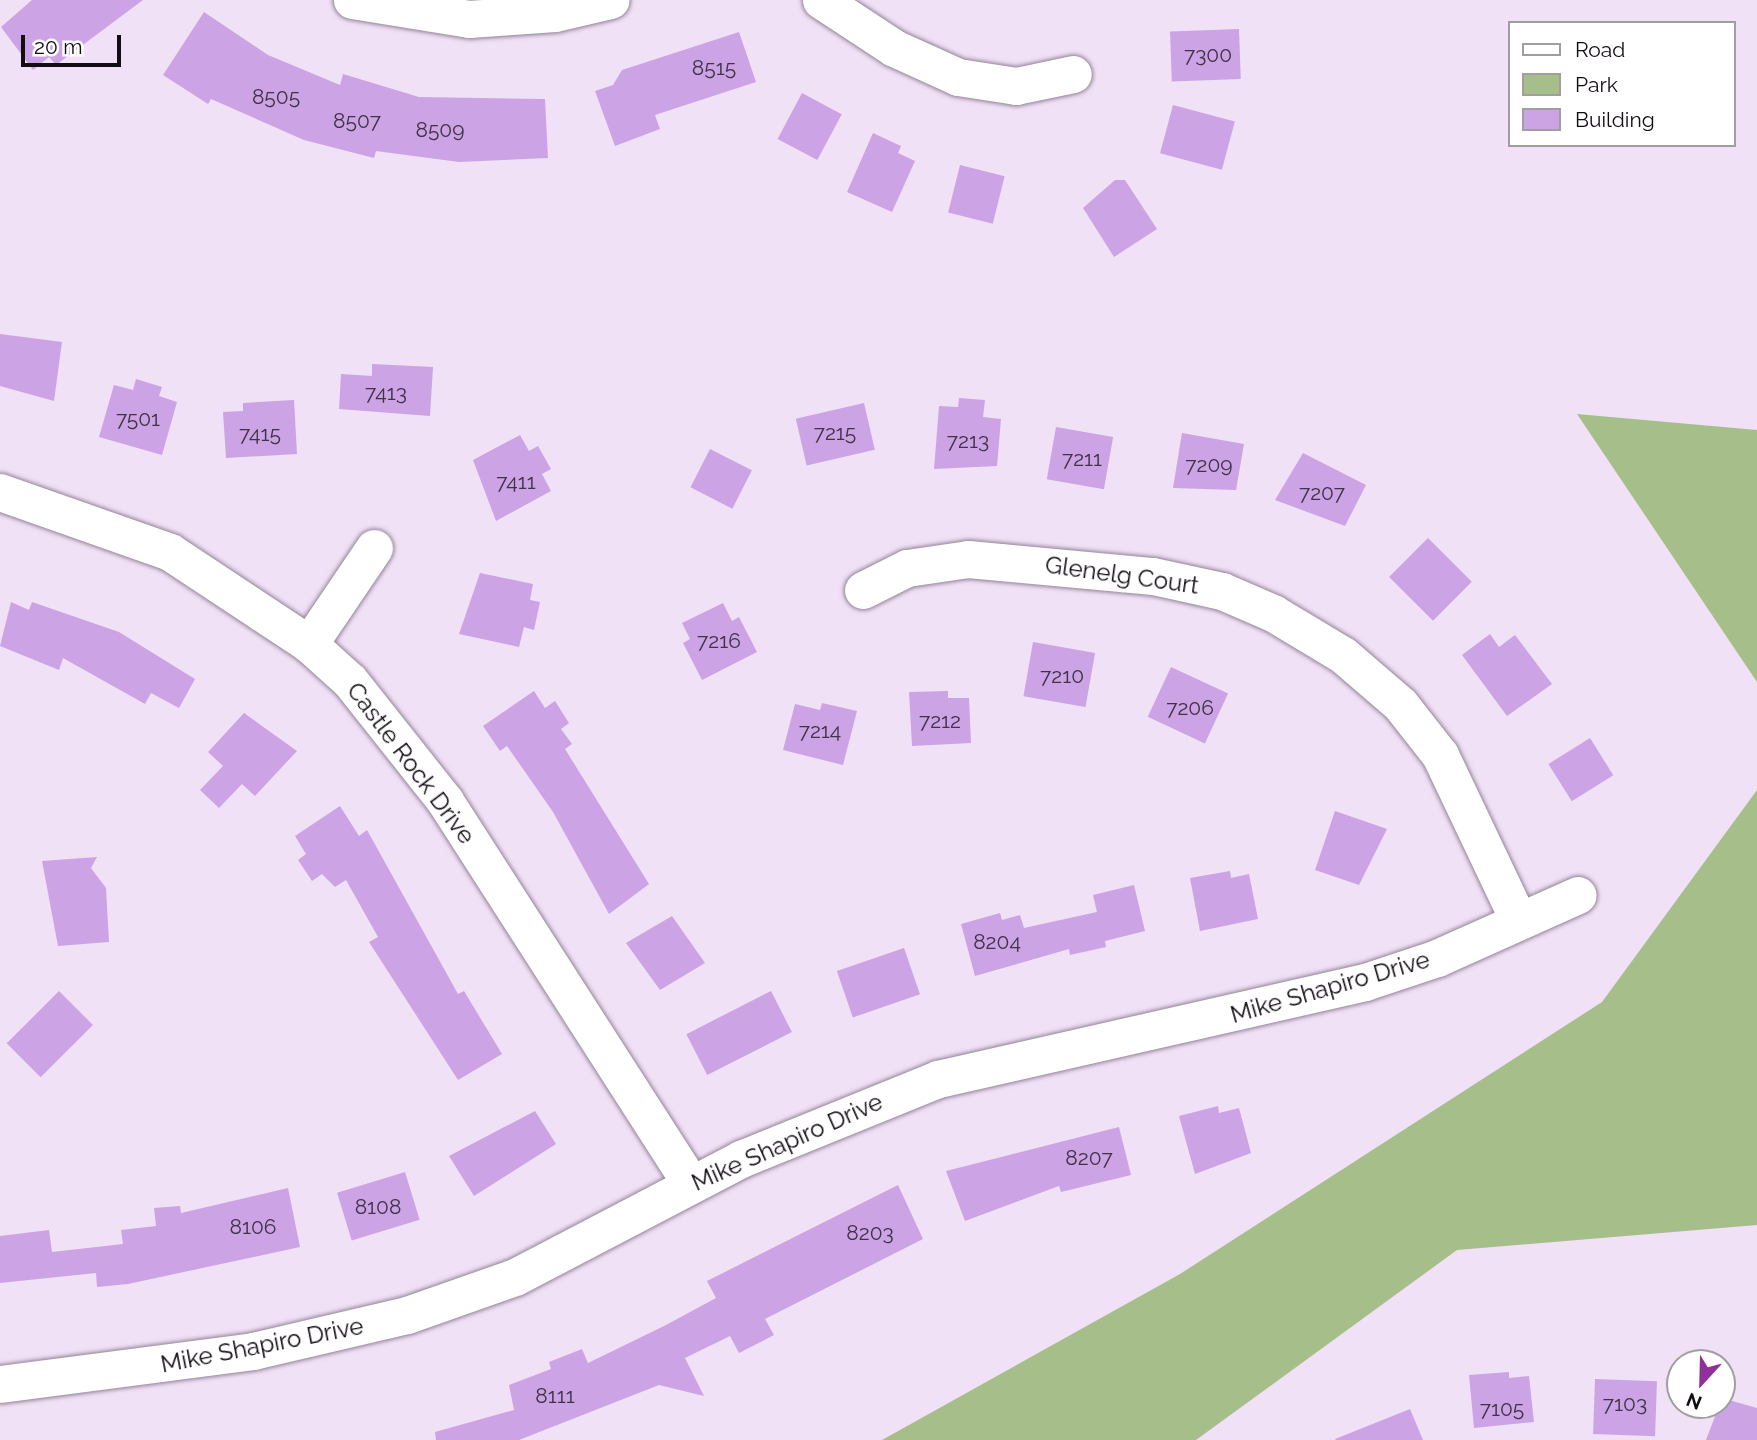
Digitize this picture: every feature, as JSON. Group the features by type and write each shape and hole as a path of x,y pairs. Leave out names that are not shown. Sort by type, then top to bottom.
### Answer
{"street":[{"path":"352,0 469,19 555,13 611,0"},
{"path":"821,0 894,48 958,77 1016,86 1073,74"},
{"name":"Castle Rock Drive","path":"0,492 170,552 309,644 350,681 444,801 690,1183"},
{"path":"309,644 374,548"},
{"name":"Glenelg Court","path":"863,590 881,577 933,562 981,559 1166,578 1273,613 1343,655 1400,704 1440,755 1518,919"},
{"name":"Mike Shapiro Drive","path":"0,1384 253,1351 407,1315 575,1249 690,1183 939,1079 1365,982 1437,958 1518,919 1578,895"}],"green space":[{"path":"1577,414 1757,430 1757,682"},
{"path":"1757,790 1757,1225 1457,1250 1196,1440 882,1440 1180,1274 1602,1002"}],"building":[{"path":"32,0 143,0 56,65 49,57 33,70 1,27"},
{"path":"204,12 268,55 340,85 343,74 419,97 545,99 548,158 459,162 376,151 374,158 304,140 211,99 208,104 163,75"},
{"path":"1239,29 1241,79 1172,81 1170,31"},
{"path":"739,32 756,82 655,115 660,129 615,146 595,91 613,85 622,70"},
{"path":"802,93 842,114 817,160 778,139"},
{"path":"1173,105 1235,122 1222,170 1160,153"},
{"path":"873,133 901,146 898,153 915,161 892,212 847,192"},
{"path":"960,165 1005,176 993,224 948,213"},
{"path":"1115,180 1125,180 1157,229 1114,257 1083,208"},
{"path":"0,334 62,342 54,401 0,386"},
{"path":"372,364 433,367 430,416 339,409 341,374 372,376"},
{"path":"136,379 162,387 159,396 177,402 162,455 99,437 114,385 133,390"},
{"path":"959,398 985,400 983,417 1001,419 997,466 934,469 939,406 958,407"},
{"path":"294,400 297,454 226,458 223,412 243,411 243,403"},
{"path":"864,403 875,450 807,466 796,419"},
{"path":"1056,427 1113,437 1104,489 1047,479"},
{"path":"1182,433 1244,444 1236,490 1173,488"},
{"path":"520,435 529,451 538,446 551,469 542,474 551,491 496,521 473,460"},
{"path":"710,449 752,470 732,509 690,487"},
{"path":"1303,453 1366,485 1345,526 1275,500"},
{"path":"1428,538 1472,582 1433,621 1389,577"},
{"path":"480,573 533,584 530,600 540,602 534,630 524,627 519,647 459,634"},
{"path":"11,602 29,610 32,602 119,632 195,679 179,708 151,693 145,704 63,658 59,670 0,646"},
{"path":"723,603 732,621 739,617 757,652 702,680 683,643 690,639 682,623"},
{"path":"1490,634 1499,647 1515,635 1552,684 1507,716 1462,655"},
{"path":"1033,642 1095,653 1085,707 1023,696"},
{"path":"1171,667 1228,694 1205,743 1148,717"},
{"path":"534,691 545,708 555,701 569,723 561,729 572,744 565,749 649,884 609,914 553,812 507,746 500,751 483,726"},
{"path":"948,691 948,698 969,698 971,743 912,746 909,692"},
{"path":"822,703 857,711 843,765 783,750 795,704 820,710"},
{"path":"244,713 297,751 255,796 242,784 219,808 200,790 223,766 208,752"},
{"path":"1590,738 1613,775 1572,801 1548,764"},
{"path":"340,806 359,836 367,830 458,994 464,991 502,1054 458,1080 369,942 378,937 346,880 335,887 322,874 312,881 298,860 306,854 295,836"},
{"path":"1335,811 1387,829 1359,885 1315,870"},
{"path":"97,857 91,868 106,888 109,942 58,946 42,861"},
{"path":"1230,871 1231,878 1249,874 1258,919 1200,931 1190,878"},
{"path":"1134,885 1145,931 1105,941 1106,947 1070,955 1069,949 975,976 961,924 1000,913 1002,920 1020,915 1024,928 1097,912 1093,895"},
{"path":"672,916 705,963 660,990 626,943"},
{"path":"904,948 920,994 853,1017 837,971"},
{"path":"59,991 93,1025 41,1077 7,1043"},
{"path":"771,991 792,1032 707,1075 686,1034"},
{"path":"1218,1106 1219,1113 1239,1108 1251,1153 1195,1174 1179,1116"},
{"path":"535,1111 556,1144 474,1196 449,1156"},
{"path":"1119,1127 1131,1175 1061,1192 1059,1186 965,1221 946,1171"},
{"path":"405,1172 420,1220 352,1241 337,1193"},
{"path":"898,1185 923,1239 765,1319 774,1335 739,1353 730,1336 685,1358 704,1396 659,1385 519,1440 436,1440 435,1432 514,1410 509,1385 551,1369 549,1362 582,1349 588,1363 666,1325 716,1298 707,1281"},
{"path":"288,1188 300,1247 128,1284 97,1287 96,1273 0,1283 0,1236 49,1230 52,1252 123,1244 121,1230 156,1226 154,1208 180,1206 181,1213"},
{"path":"1509,1372 1509,1378 1529,1376 1534,1422 1474,1428 1469,1375"},
{"path":"1595,1379 1657,1381 1655,1436 1593,1434"},
{"path":"1736,1402 1757,1408 1757,1440 1706,1440 1714,1419 1736,1419"},
{"path":"1410,1409 1423,1440 1335,1439"}]}
